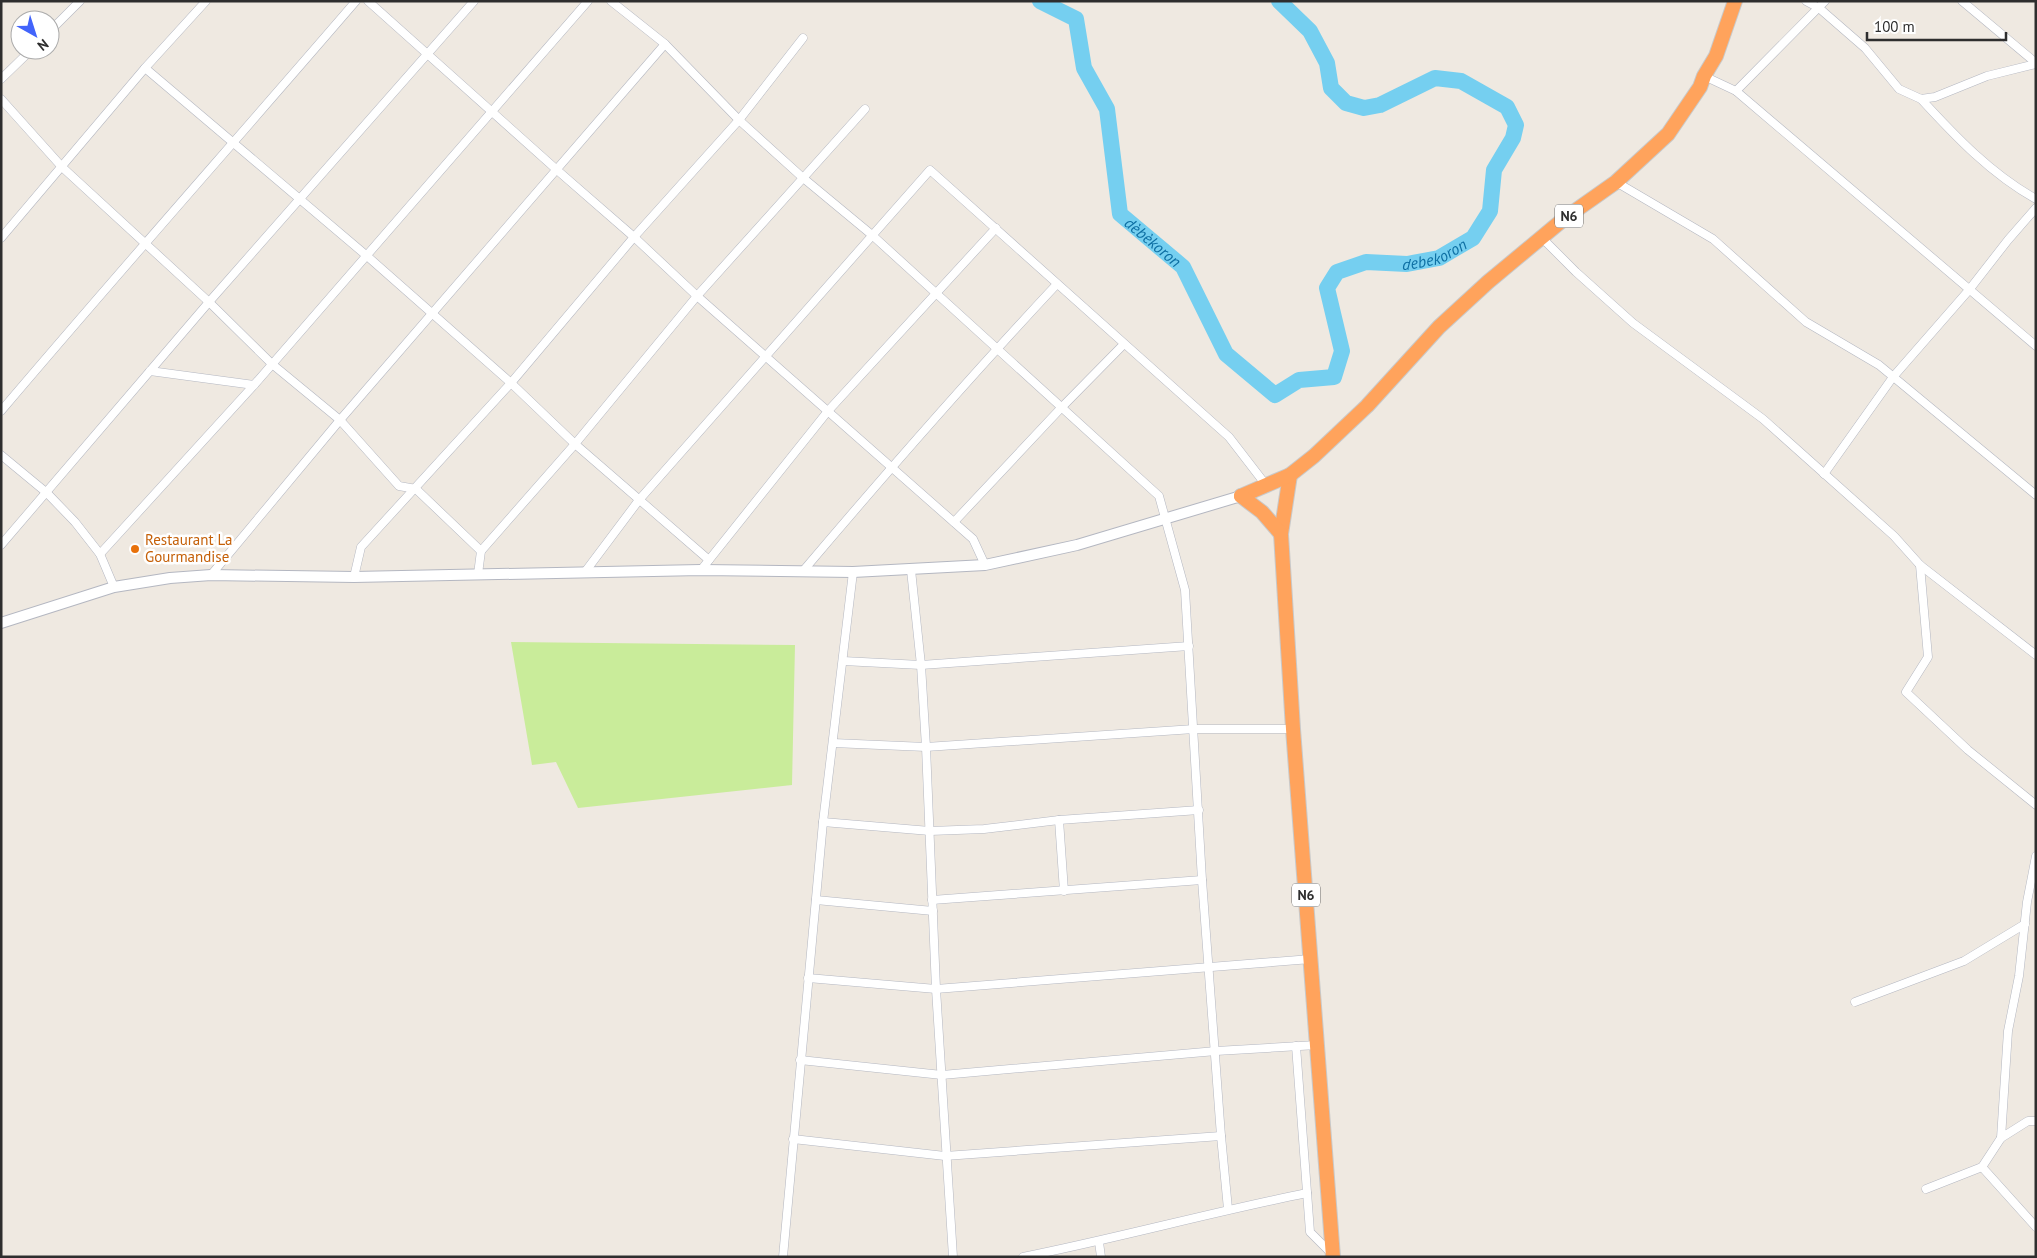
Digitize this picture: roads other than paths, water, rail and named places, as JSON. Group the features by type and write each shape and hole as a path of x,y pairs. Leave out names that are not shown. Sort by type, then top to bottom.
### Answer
{"highway":[{"name":"N6","path":"1241,496 1290,475 1331,441 1452,315 1488,282 1541,237 1616,182 1668,134 1700,87 1716,56 1735,1"},
{"name":"N6","path":"1290,475 1281,534 1293,729 1333,1256"},
{"path":"1241,496 1262,512 1281,534"}],"main road":[{"path":"1,623 114,588 170,578 211,575 354,577 701,570 854,572 985,566 1077,545 1241,496"}],"street":[{"path":"60,21 80,1"},
{"path":"1,238 145,68 206,1"},
{"path":"1,411 144,242 234,143 356,1"},
{"path":"368,1 634,237 697,296 973,539 985,566"},
{"path":"1,545 209,302 474,1"},
{"path":"100,554 254,385 588,1"},
{"path":"611,1 665,44 739,120 802,177 872,235 1158,496 1185,590 1202,880 1228,1209"},
{"path":"1806,1 1819,8 1865,48 1899,89 1921,99 1963,144 2021,191 2036,199"},
{"path":"1736,91 1824,1"},
{"path":"1962,1 2036,63"},
{"path":"354,577 361,547 511,384 634,237 739,120 803,38"},
{"path":"211,575 340,420 665,44"},
{"path":"1,79 20,60"},
{"path":"1921,99 1935,97 1987,76 2036,63"},
{"path":"145,68 367,256 511,384 575,444 709,560"},
{"path":"1704,76 1736,91 2036,346"},
{"path":"1,99 62,167 209,302 272,364 340,420 398,486 416,489 481,551"},
{"path":"478,574 481,551 575,444 697,296 802,177 865,110"},
{"path":"585,572 639,500 930,170 1229,437 1266,485"},
{"path":"1616,182 1712,239 1806,322 1879,365 2036,495"},
{"path":"1824,474 1893,376 1969,290 2036,208"},
{"path":"701,570 828,411 935,292 996,228"},
{"path":"1541,237 1576,272 1633,323 1763,419 1894,536 1920,565 2036,655"},
{"path":"803,571 996,349 1057,284"},
{"path":"954,522 1124,344"},
{"path":"150,371 254,385"},
{"path":"1,455 47,493 75,522 100,554 114,588"},
{"path":"1920,565 1928,657 1906,692 1968,750 2036,805"},
{"path":"911,570 921,665 945,1156 953,1257"},
{"path":"783,1257 823,822 854,572"},
{"path":"843,661 921,665 1189,646"},
{"path":"833,743 926,747 1194,729 1293,729"},
{"path":"823,822 930,831 984,829 1059,820 1199,810"},
{"path":"1059,820 1064,891"},
{"path":"2001,1138 2008,1031 2019,976 2036,856"},
{"path":"932,900 1202,880"},
{"path":"816,900 933,911"},
{"path":"1855,1002 1964,961 2025,924"},
{"path":"808,978 936,989 1311,959"},
{"path":"800,1060 942,1075 1216,1051 1317,1045"},
{"path":"1296,1046 1310,1232 1333,1256"},
{"path":"1926,1190 1982,1166 2001,1138 2028,1121 2036,1121"},
{"path":"794,1139 945,1156 1221,1136"},
{"path":"1982,1166 2036,1227"},
{"path":"1023,1257 1099,1242 1228,1209 1307,1193"},
{"path":"1099,1242 1101,1257"}],"waterway":[{"name":"debekoron","path":"1040,1 1076,19 1084,68 1107,109 1120,214 1183,267 1226,354 1275,395 1299,380 1334,377 1342,351 1327,288 1337,272 1366,262 1407,264 1439,258 1473,238 1490,211 1494,170 1513,138 1516,125 1507,107 1461,81 1435,78 1380,105 1364,108 1346,103 1331,88 1327,63 1310,31 1279,1"}],"place":[{"name":"Restaurant La Gourmandise","path":"135,549"}],"water label":[{"name":"dèbèkoron","path":"1153,243"}]}
